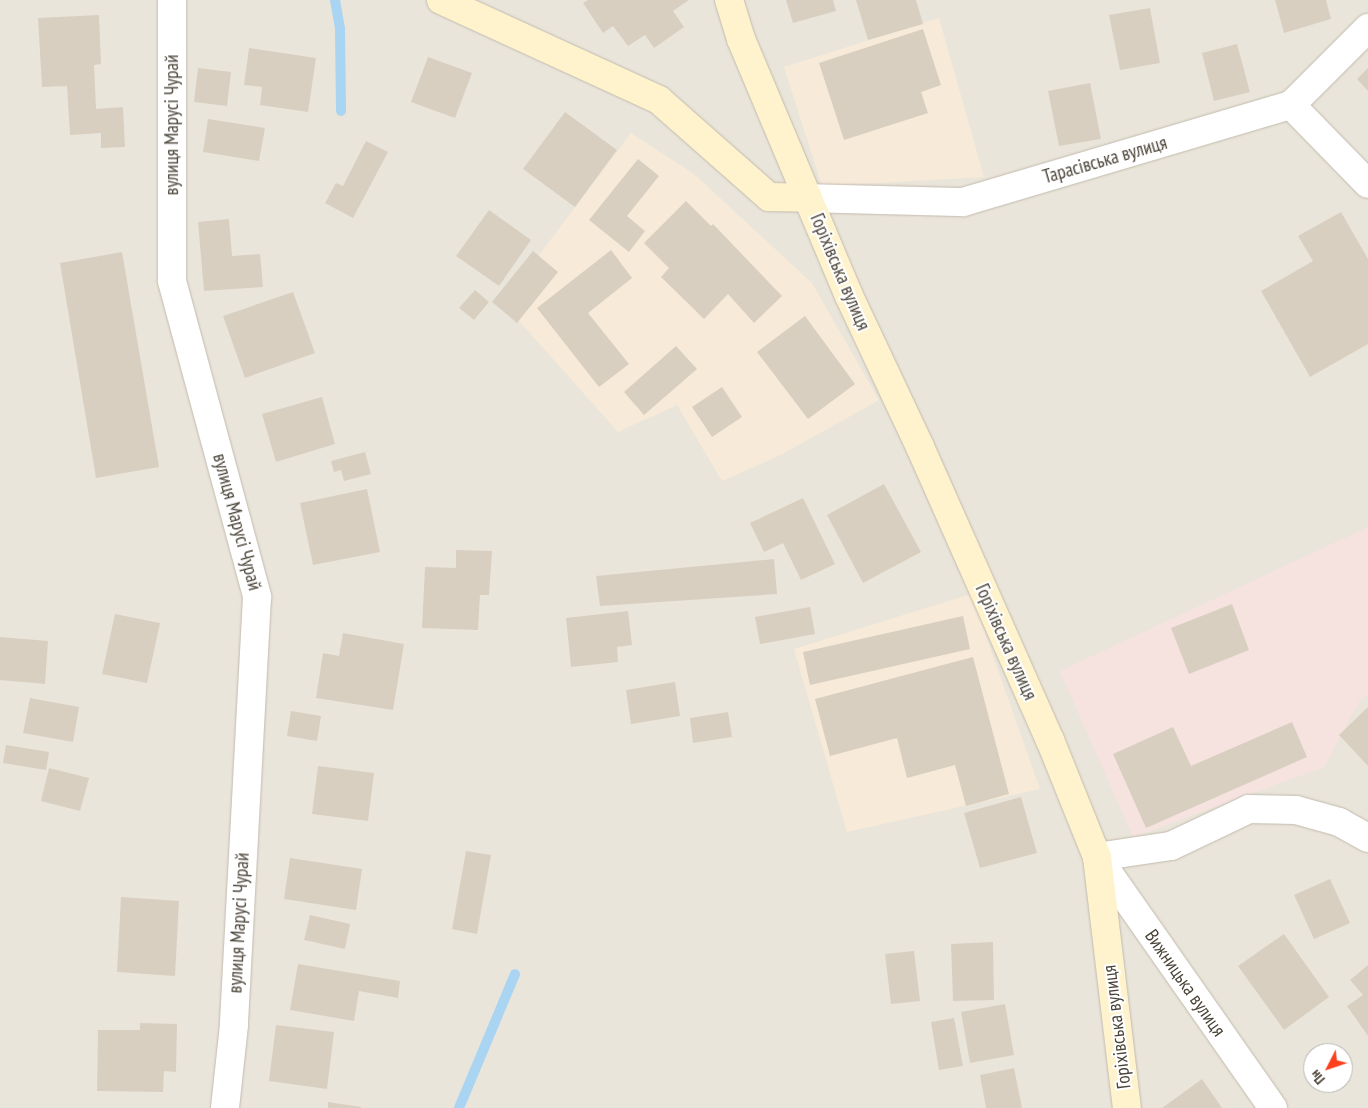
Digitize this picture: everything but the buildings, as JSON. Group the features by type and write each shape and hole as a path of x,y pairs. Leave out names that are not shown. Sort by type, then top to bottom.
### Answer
{"street":[{"name":"вулиця Марусі Чурай","path":"172,0 172,281 257,597 234,1015 226,1108"},
{"name":"Горіхівська вулиця","path":"444,0 659,100 769,197 808,198"},
{"name":"Горіхівська вулиця","path":"729,0 741,39 849,296 920,447 1046,731 1097,858 1127,1108"},
{"name":"Тарасівська вулиця","path":"808,198 963,202 1291,105 1368,28"},
{"path":"1291,105 1368,184"},
{"path":"1097,858 1171,846 1249,809 1296,810 1339,822 1368,838"},
{"name":"Вижницька вулиця","path":"1097,858 1273,1108"}],"shaded area":[{"path":"0,0 1368,0 1368,1108 0,1108"},
{"path":"939,18 984,177 822,186 784,67"},
{"path":"631,133 694,174 812,283 879,400 781,455 722,481 677,405 618,432 503,303"},
{"path":"1368,527 1368,695 1360,700 1324,767 1133,837 1060,671"},
{"path":"971,594 1040,789 847,832 794,649"}],"waterway":[{"path":"335,0 340,29 341,111"},
{"path":"459,1108 515,974"}]}
